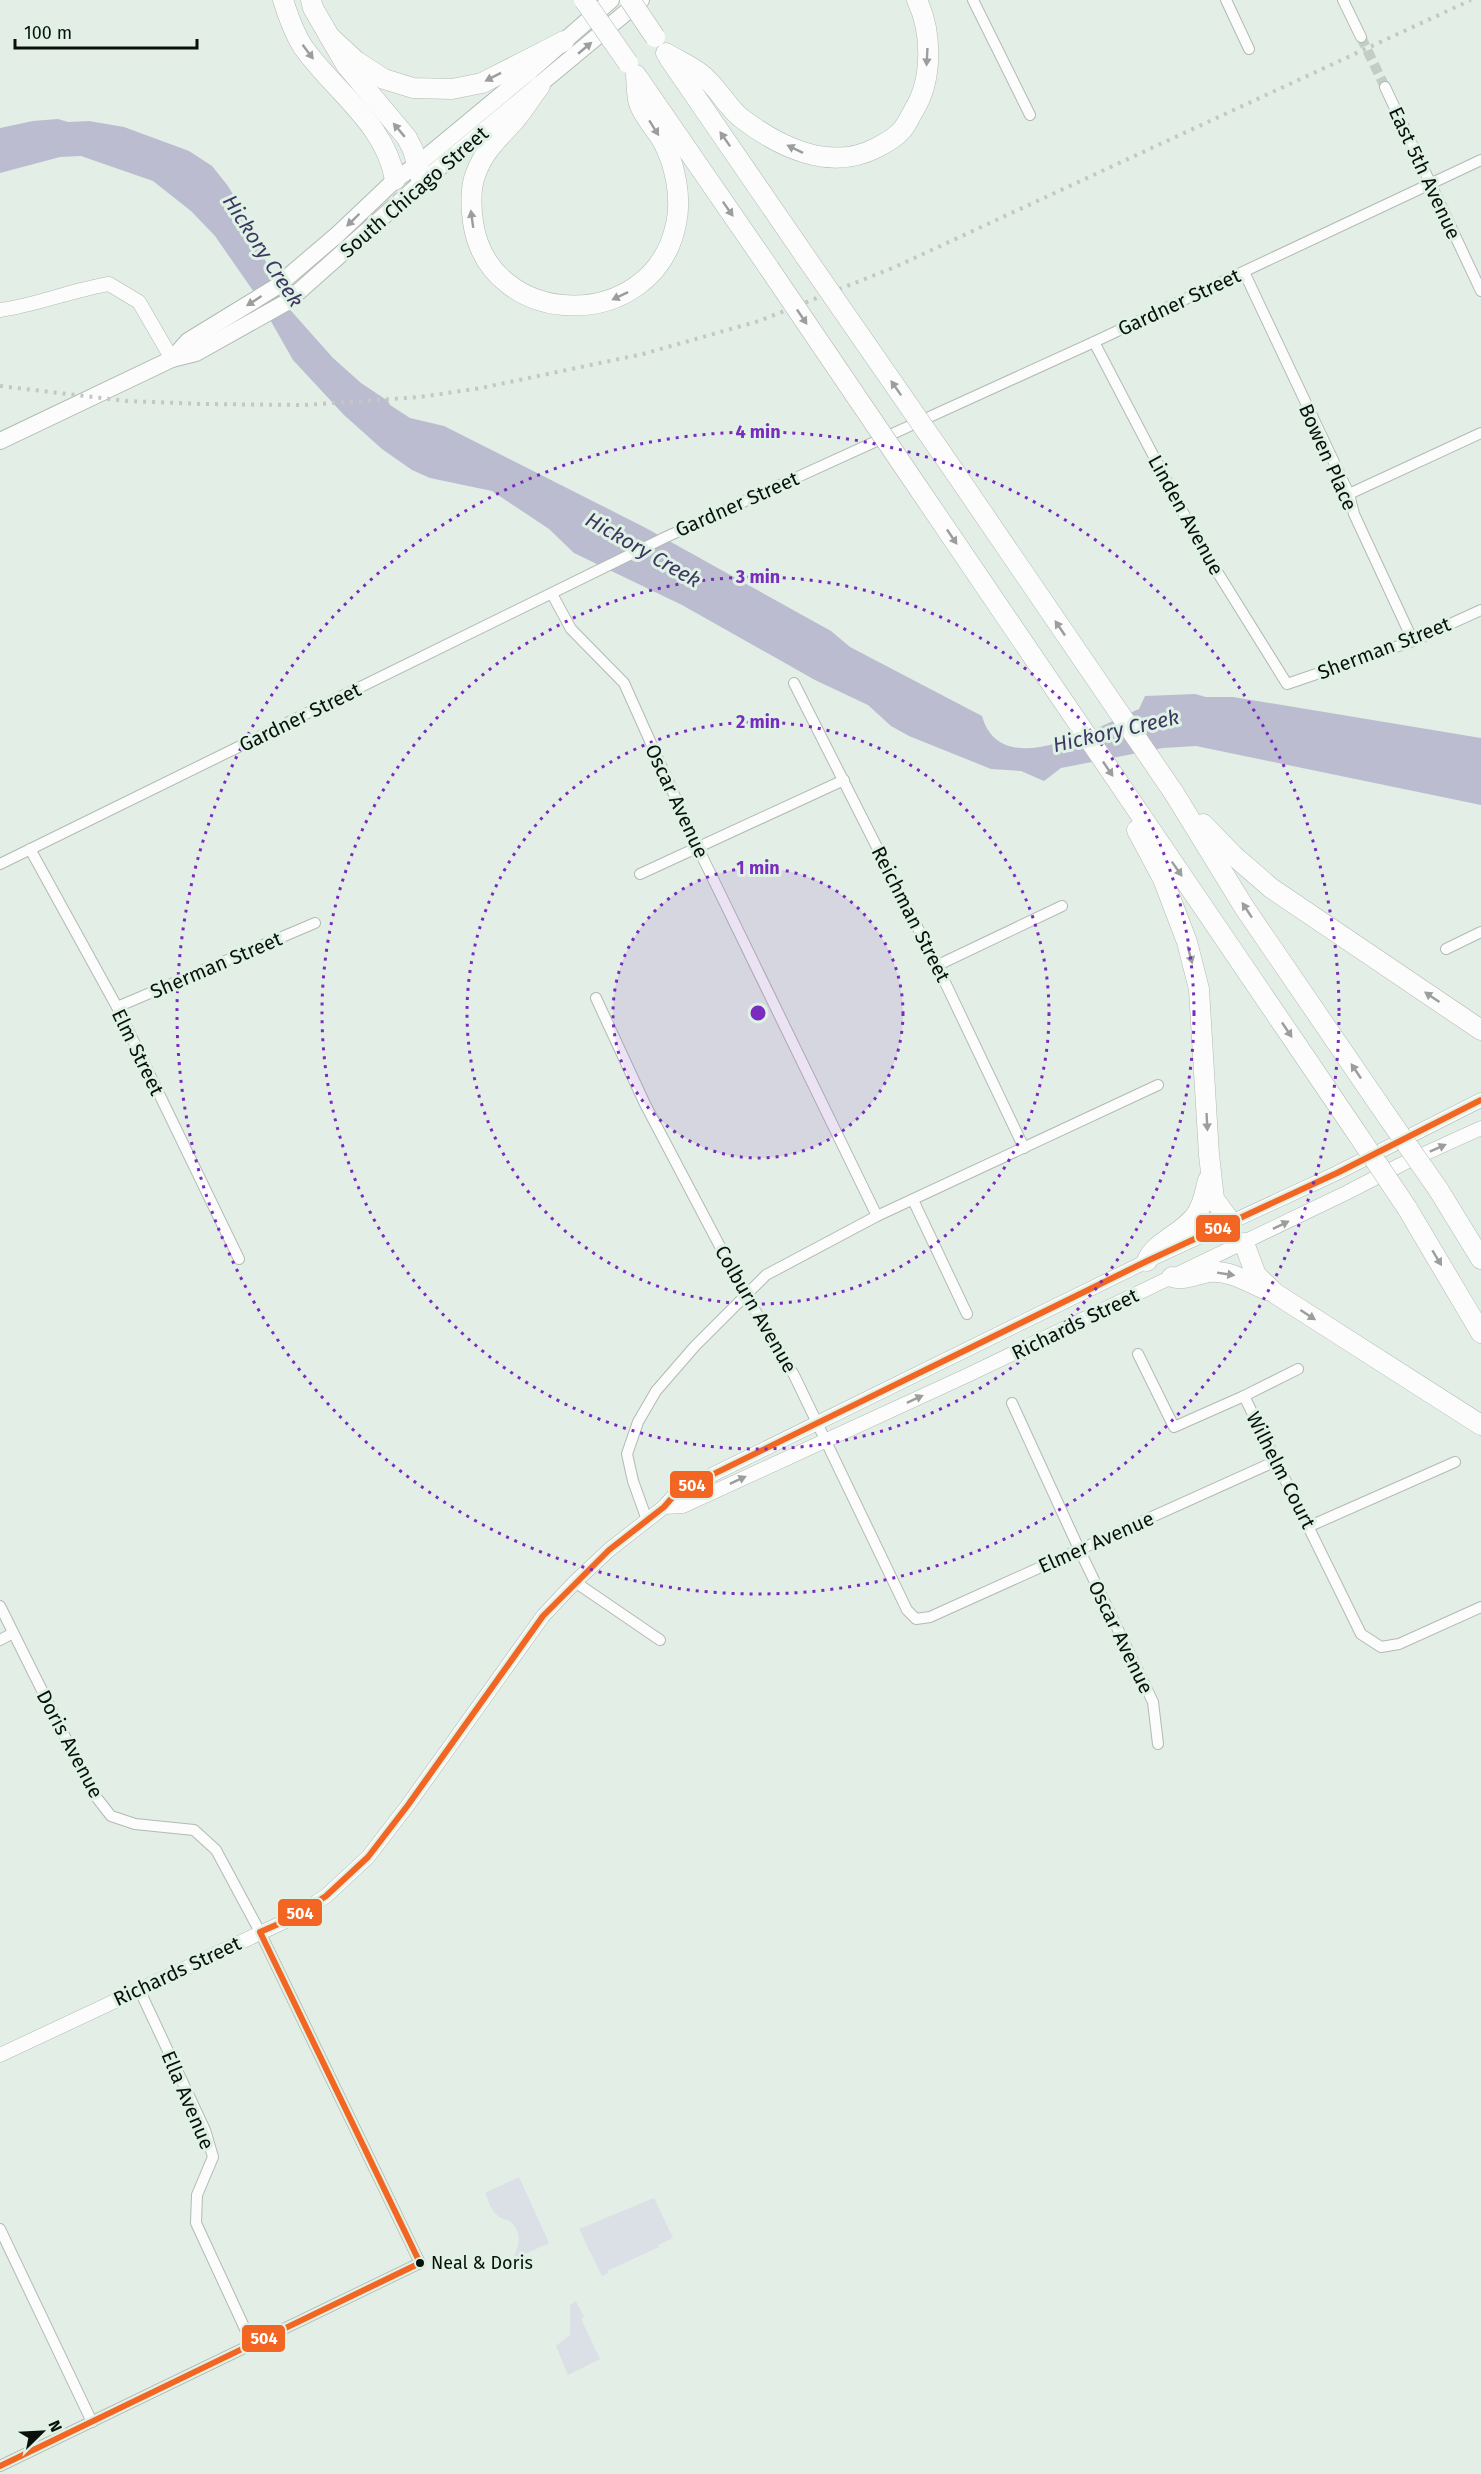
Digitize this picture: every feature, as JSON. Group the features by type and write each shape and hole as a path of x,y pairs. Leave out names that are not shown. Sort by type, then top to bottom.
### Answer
{"highway":[{"path":"283,0 302,44 381,138 392,164 395,180"},
{"path":"311,0 346,65 407,138 420,173"},
{"path":"584,0 769,268 1356,1132 1407,1208 1481,1333"},
{"path":"630,0 1174,794 1244,907 1438,1189 1481,1259"},
{"path":"660,45 702,74 740,117 773,138 804,154 839,159 862,155 882,145 901,131 917,106 926,76 928,41 922,11 917,0"},
{"path":"329,36 356,61 384,79 413,88 452,89 482,83 564,41"},
{"path":"540,86 516,118 490,145 475,174 471,208 475,237 491,266 510,285 539,301 566,306 592,306 622,297 648,279 666,253 676,224 678,191 670,159 664,144 639,105 632,69"},
{"path":"1174,794 1233,855 1271,888 1481,1030"},
{"path":"1131,804 1136,829 1162,879 1187,942 1200,989 1210,1168 1214,1199 1230,1221"},
{"path":"1147,1261 1157,1247 1180,1232 1196,1216 1210,1168"},
{"path":"1244,1243 1256,1275 1276,1294"},
{"path":"1172,1277 1185,1278 1210,1272 1230,1274 1276,1294 1481,1425"}],"main road":[{"name":"South Chicago Street","path":"234,323 287,302 319,274 420,173 611,0"},
{"name":"South Chicago Street","path":"0,441 172,358 196,353 310,258 395,180 420,173 540,86 641,0"}],"street":[{"path":"974,0 1030,115"},
{"path":"1226,0 1249,49"},
{"path":"1343,0 1361,37"},
{"name":"East 5th Avenue","path":"1385,87 1481,291"},
{"name":"Gardner Street","path":"0,864 666,537 1094,342 1481,160"},
{"name":"Bowen Place","path":"1244,272 1349,494 1353,514 1413,641"},
{"path":"0,310 22,307 79,289 109,284 139,302 172,358"},
{"name":"Linden Avenue","path":"1094,342 1198,541 1287,684"},
{"path":"1349,494 1481,433"},
{"name":"Oscar Avenue","path":"552,594 571,629 624,683 698,848 876,1216"},
{"name":"Sherman Street","path":"1287,684 1413,641 1481,610"},
{"name":"Reichman Street","path":"794,683 844,780 1024,1148"},
{"path":"640,874 844,780"},
{"name":"Elm Street","path":"30,849 117,1007 239,1258"},
{"path":"936,966 1062,906"},
{"name":"Sherman Street","path":"117,1007 315,923"},
{"path":"1446,949 1481,932"},
{"name":"Colburn Avenue","path":"596,998 645,1104 745,1294 794,1375 907,1610 916,1619"},
{"path":"647,1520 633,1481 627,1454 638,1422 656,1391 695,1346 766,1275 876,1216 1158,1085"},
{"name":"Richards Street","path":"0,2055 290,1919 326,1896 368,1857 543,1616 575,1582 664,1507 677,1492 1147,1261 1337,1173 1481,1100"},
{"name":"Richards Street","path":"664,1507 683,1506 1244,1243 1401,1164 1481,1128"},
{"path":"913,1200 967,1314"},
{"path":"1230,1221 1244,1243"},
{"name":"Wilhelm Court","path":"1138,1354 1174,1426 1244,1396 1310,1526 1361,1634 1381,1647 1399,1644 1481,1607"},
{"path":"1244,1396 1298,1369"},
{"name":"Oscar Avenue","path":"1012,1402 1079,1549 1153,1702 1158,1744"},
{"name":"Elmer Avenue","path":"916,1619 930,1617 1276,1461"},
{"path":"1310,1526 1455,1462"},
{"path":"575,1582 660,1640"},
{"name":"Doris Avenue","path":"0,1606 93,1793 111,1816 135,1824 194,1830 216,1850 260,1932 420,2263 252,2344"},
{"path":"0,1640 13,1634"},
{"name":"Ella Avenue","path":"139,1989 205,2130 213,2157 197,2195 196,2223 252,2344"},
{"path":"0,2229 92,2422"},
{"path":"0,2466 252,2344"}],"shaded area":[{"path":"519,2177 549,2243 512,2260 519,2240 517,2230 509,2221 494,2212 485,2193"},
{"path":"654,2198 673,2238 607,2271 608,2273 602,2276 579,2229"},
{"path":"576,2301 584,2317 581,2319 600,2359 568,2375 556,2346 570,2335 570,2305"}],"water":[{"name":"Hickory Creek","path":"58,119 124,127 189,151 212,166 242,209 285,304 333,358 361,383 388,401 390,405 410,418 444,426 644,527 831,631 850,647 982,716 993,736 1009,746 1029,748 1077,737 1139,709 1145,696 1195,694 1206,697 1233,697 1481,738 1481,805 1196,746 1163,748 1061,768 1044,781 1021,771 991,769 909,736 891,726 868,705 815,680 682,605 574,553 549,529 492,491 430,478 412,470 382,449 344,415 293,360 256,295 215,236 191,211 153,181 81,156 60,157 0,173 0,128 33,121"}],"tunnel":[{"path":"1361,37 1385,87"}],"railway":[{"path":"0,386 127,401 305,405 420,397 481,388 643,354 759,321 895,267 1471,0"}],"transit line":[{"name":"504","path":"0,2466 420,2263 260,1932 290,1919 326,1896 368,1857 408,1805 543,1616 609,1550 664,1507 677,1492 1147,1261 1337,1173 1481,1100"}],"place":[{"name":"Neal & Doris","path":"420,2263"}]}
